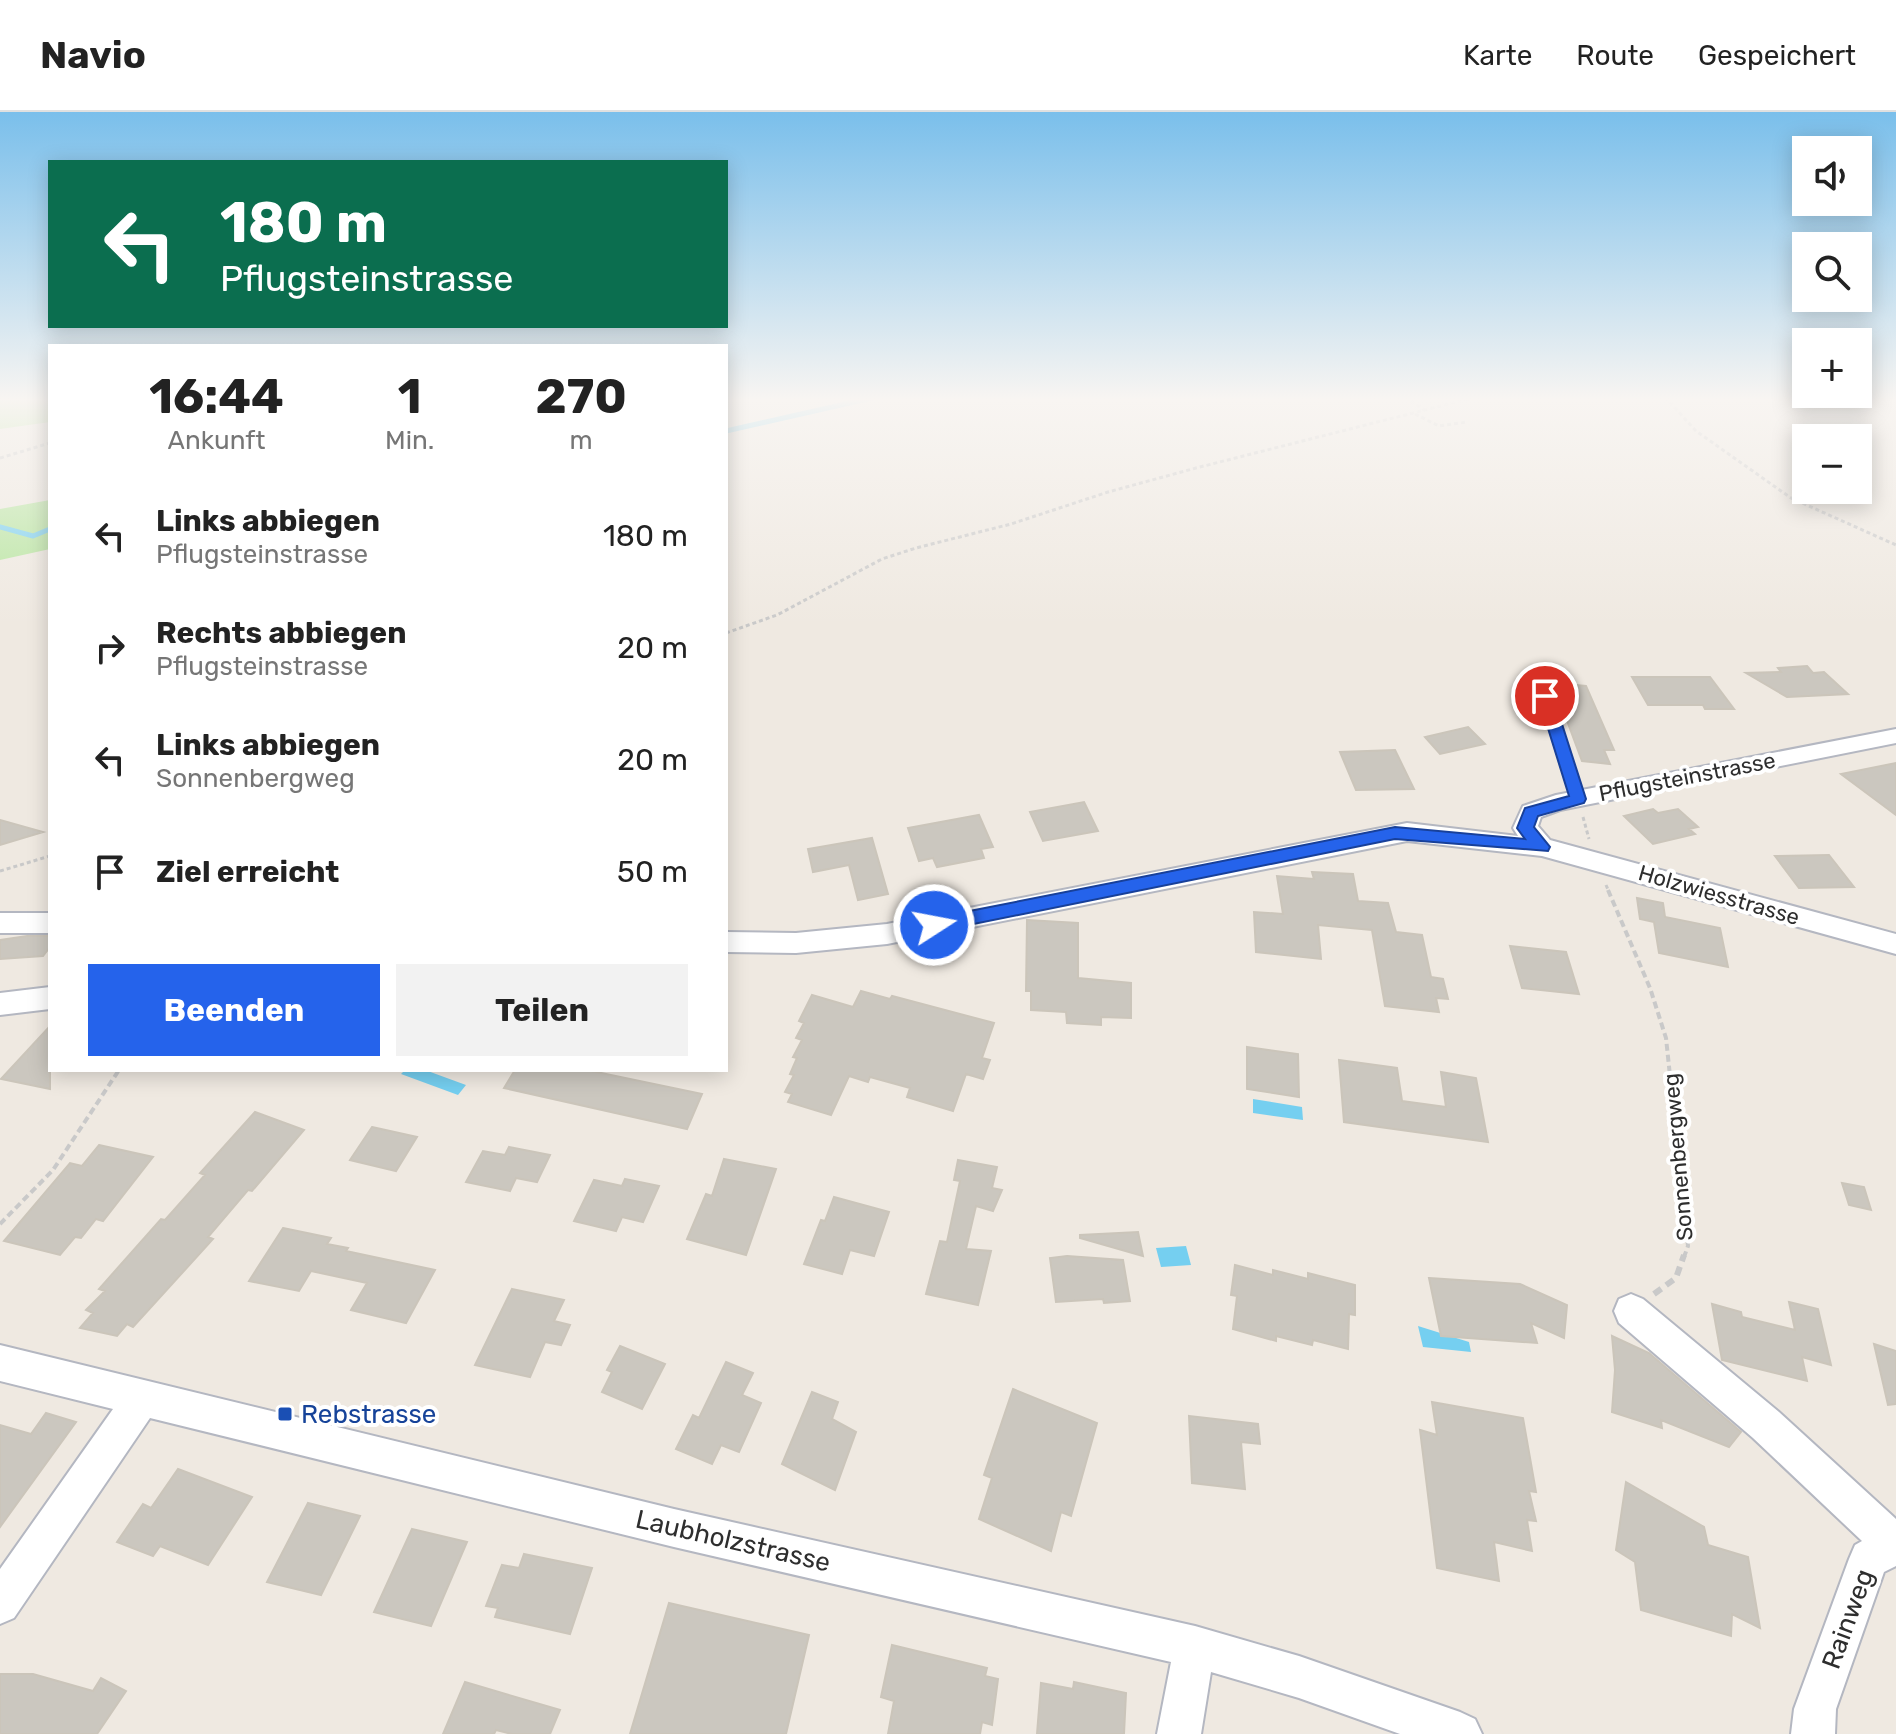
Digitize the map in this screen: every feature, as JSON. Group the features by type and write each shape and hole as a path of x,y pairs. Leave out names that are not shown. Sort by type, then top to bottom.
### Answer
{"street":[{"name":"Pflugsteinstrasse","path":"1542,847 1525,828 1531,812 1578,799 1896,736"},
{"path":"728,942 796,943 887,934 1395,833 1542,847"},
{"name":"Holzwiesstrasse","path":"1542,847 1896,944"},
{"path":"0,923 48,923"},
{"path":"0,1004 48,998"},
{"path":"1631,1311 1895,1536"},
{"name":"Laubholzstrasse","path":"0,1363 141,1400 674,1528 1195,1647 1299,1677 1460,1734"},
{"path":"0,1604 141,1400"},
{"name":"Rainweg","path":"1813,1734 1815,1709 1869,1559 1895,1536"},
{"path":"1179,1734 1195,1647"}],"lane":[{"path":"1545,696 1578,799"}],"path":[{"path":"728,632 777,615 882,559 1011,524 1179,473"},
{"path":"1755,473 1791,498 1896,545"},
{"name":"Sonnenbergweg","path":"1578,799 1595,861 1650,988 1666,1038 1688,1246 1676,1278 1631,1311"},
{"path":"0,871 48,857"},
{"path":"0,1224 53,1170 118,1072"}],"green space":[{"path":"48,500 48,549 0,560 0,509"}],"water":[{"path":"430,1072 466,1085 458,1095 401,1074"},
{"path":"1253,1099 1302,1107 1303,1120 1253,1113"},
{"path":"1186,1246 1191,1265 1161,1267 1156,1248"},
{"path":"1418,1326 1469,1342 1471,1352 1423,1347"}],"building":[{"path":"1807,666 1813,673 1824,672 1848,694 1787,697 1746,673 1781,672 1778,668"},
{"path":"1632,677 1710,677 1734,709 1705,709 1703,705 1648,705"},
{"path":"1553,683 1586,686 1614,750 1604,750 1610,764 1582,761"},
{"path":"1468,727 1485,744 1440,754 1425,737"},
{"path":"1395,750 1414,789 1356,790 1340,752"},
{"path":"1896,763 1896,815 1841,774"},
{"path":"1084,802 1098,831 1043,841 1030,812"},
{"path":"1653,809 1658,813 1678,809 1698,827 1689,829 1695,834 1653,844 1624,816"},
{"path":"979,815 993,847 981,849 984,858 937,867 933,858 919,861 908,828"},
{"path":"0,820 43,832 0,845"},
{"path":"872,838 888,894 858,900 849,865 813,872 808,849"},
{"path":"1829,855 1854,887 1799,888 1775,856"},
{"path":"1312,872 1353,874 1358,901 1388,903 1396,932 1422,935 1431,977 1443,979 1448,999 1436,998 1439,1012 1385,1006 1372,930 1318,925 1321,959 1256,952 1254,912 1283,914 1277,876 1314,879"},
{"path":"1637,898 1663,903 1665,917 1720,928 1728,967 1659,953 1654,922 1640,919"},
{"path":"1027,920 1078,923 1078,978 1131,983 1131,1018 1101,1017 1101,1025 1067,1023 1066,1012 1031,1010 1031,991 1026,991"},
{"path":"48,936 48,950 43,956 0,959 0,940"},
{"path":"1510,946 1566,952 1579,994 1522,988"},
{"path":"861,991 994,1023 982,1058 990,1060 983,1079 966,1074 953,1111 907,1097 910,1088 870,1077 868,1082 849,1076 831,1115 788,1102 792,1094 785,1092 794,1075 790,1074 797,1058 793,1057 802,1040 796,1038 804,1023 799,1021 812,995 853,1007"},
{"path":"48,1028 50,1089 1,1079"},
{"path":"1247,1047 1298,1054 1299,1097 1247,1089"},
{"path":"1339,1060 1397,1068 1402,1101 1446,1107 1441,1072 1476,1078 1488,1142 1344,1122"},
{"path":"514,1072 597,1072 702,1094 687,1129 504,1088"},
{"path":"255,1112 304,1130 252,1191 248,1190 208,1237 213,1239 133,1327 127,1324 117,1336 80,1328 93,1313 86,1310 105,1291 99,1289 205,1175 200,1173"},
{"path":"372,1127 417,1137 396,1171 350,1160"},
{"path":"99,1145 153,1157 103,1221 96,1219 81,1238 75,1237 60,1255 4,1241 70,1163 82,1166"},
{"path":"509,1147 550,1155 537,1182 516,1178 510,1191 466,1182 483,1151 505,1155"},
{"path":"724,1159 776,1169 746,1255 687,1239 706,1194 712,1196"},
{"path":"958,1160 997,1167 992,1188 1002,1190 993,1211 976,1206 966,1249 991,1251 978,1305 926,1294 940,1241 947,1242 960,1181 954,1180"},
{"path":"625,1179 659,1186 643,1222 622,1217 616,1231 574,1221 594,1180 622,1186"},
{"path":"1842,1183 1864,1187 1871,1210 1849,1205"},
{"path":"834,1197 889,1212 874,1256 850,1250 842,1274 804,1264 821,1220 825,1221"},
{"path":"283,1228 331,1238 327,1244 348,1248 346,1251 435,1270 406,1323 351,1310 367,1283 311,1271 299,1291 249,1281"},
{"path":"1138,1232 1143,1256 1080,1238 1080,1235"},
{"path":"1067,1256 1123,1260 1130,1301 1056,1302 1050,1258"},
{"path":"1235,1265 1273,1275 1273,1270 1308,1279 1308,1273 1355,1285 1355,1315 1349,1314 1348,1349 1313,1340 1312,1345 1276,1336 1276,1341 1233,1329 1237,1296 1231,1295"},
{"path":"1429,1278 1520,1284 1567,1305 1564,1338 1531,1323 1537,1343 1441,1336"},
{"path":"512,1289 564,1300 554,1321 570,1325 561,1345 545,1342 530,1377 475,1365"},
{"path":"1789,1302 1818,1309 1831,1365 1802,1357 1807,1381 1722,1360 1712,1304 1741,1312 1742,1317 1795,1330"},
{"path":"1612,1336 1649,1353 1741,1432 1729,1447 1661,1420 1662,1428 1612,1412 1615,1370"},
{"path":"1874,1344 1896,1351 1896,1404 1888,1405"},
{"path":"620,1346 665,1364 642,1409 602,1392 612,1372 607,1370"},
{"path":"726,1362 753,1373 742,1395 761,1403 739,1452 721,1445 712,1464 676,1449 693,1415 699,1418"},
{"path":"1013,1389 1097,1423 1071,1516 1061,1512 1051,1551 979,1519 992,1478 984,1475"},
{"path":"812,1392 838,1402 832,1419 856,1432 835,1490 782,1464"},
{"path":"1432,1402 1523,1418 1536,1492 1529,1491 1536,1521 1527,1520 1532,1551 1494,1542 1499,1581 1437,1568 1420,1430 1437,1435"},
{"path":"46,1413 76,1422 0,1527 0,1425 31,1434"},
{"path":"1189,1416 1258,1424 1260,1444 1241,1442 1245,1489 1192,1483"},
{"path":"178,1469 252,1497 208,1565 160,1546 153,1556 117,1542 143,1504 151,1508"},
{"path":"1626,1482 1704,1527 1708,1545 1748,1557 1760,1628 1732,1614 1731,1636 1641,1610 1635,1562 1616,1550"},
{"path":"308,1503 360,1516 321,1595 267,1582"},
{"path":"412,1529 467,1542 431,1626 374,1612"},
{"path":"524,1554 592,1568 570,1634 495,1617 498,1608 486,1606 502,1565 519,1568"},
{"path":"669,1603 809,1635 786,1734 630,1734"},
{"path":"892,1645 987,1668 985,1676 998,1679 992,1725 982,1722 980,1734 888,1734 894,1701 881,1697"},
{"path":"0,1674 33,1674 93,1691 101,1678 126,1691 97,1734 0,1734"},
{"path":"465,1682 560,1710 550,1734 512,1734 496,1730 494,1734 443,1734"},
{"path":"1074,1682 1126,1693 1124,1734 1037,1734 1041,1683 1073,1689"}],"waterway":[{"path":"0,527 33,536 48,530"}],"place":[{"name":"Rebstrasse","path":"285,1414"}],"route":[{"path":"934,925 1395,833 1542,847 1525,828 1531,812 1578,799 1545,696"}]}
